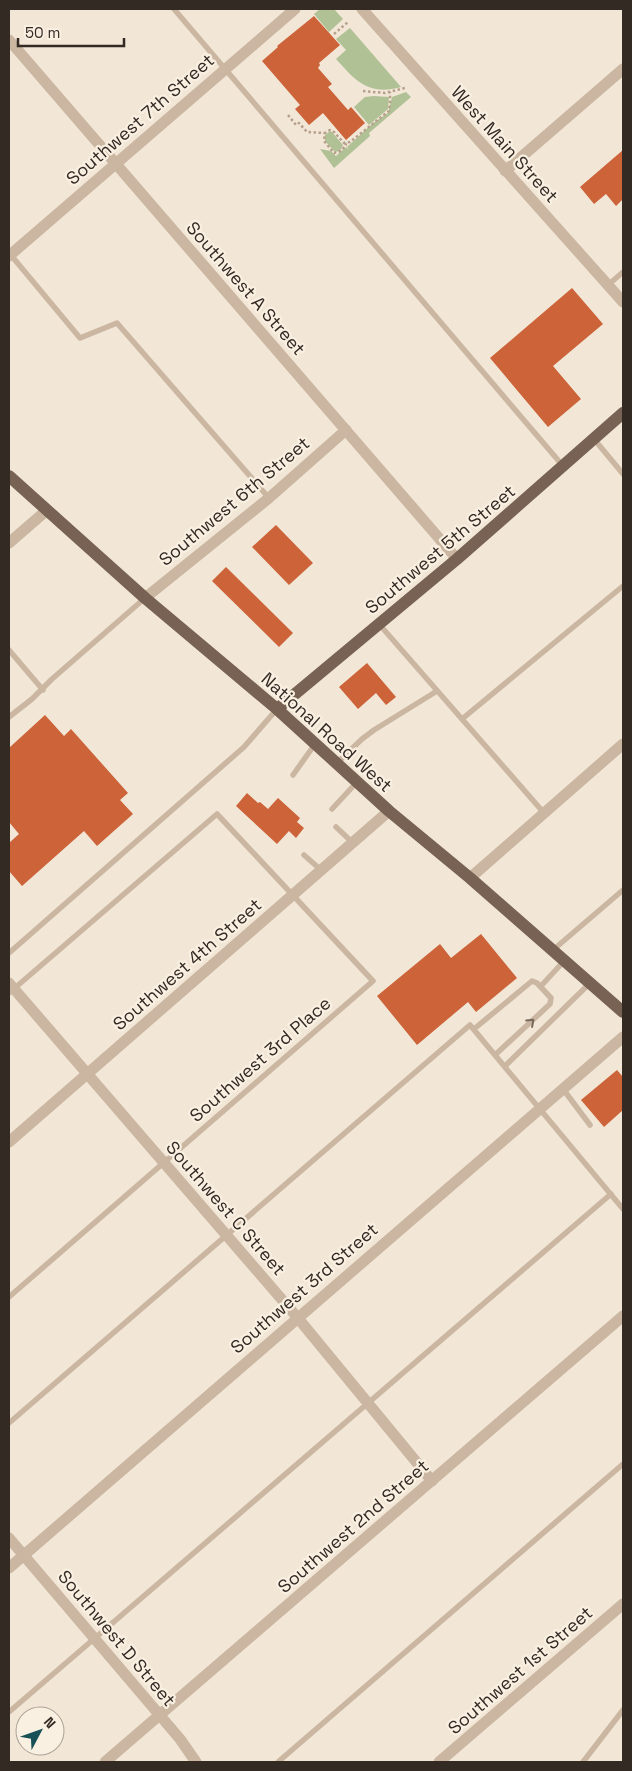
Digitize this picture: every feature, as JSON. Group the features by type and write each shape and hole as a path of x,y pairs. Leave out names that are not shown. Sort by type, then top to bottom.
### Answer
{"main road":[{"name":"Southwest 5th Street","path":"277,709 457,559 623,414"},
{"name":"National Road West","path":"9,476 145,598 277,709 357,782 623,1012"}],"street":[{"name":"Southwest 7th Street","path":"9,254 295,9"},
{"name":"West Main Street","path":"362,9 623,302"},
{"name":"Southwest A Street","path":"9,40 457,559"},
{"path":"505,171 623,69"},
{"name":"Southwest 6th Street","path":"145,598 269,498 346,430"},
{"path":"9,543 47,510"},
{"path":"470,878 623,744"},
{"name":"Southwest 4th Street","path":"9,1142 389,810"},
{"name":"Southwest C Street","path":"11,988 88,1074 297,1318 432,1481"},
{"name":"Southwest 3rd Street","path":"9,1568 623,1037"},
{"name":"Southwest 2nd Street","path":"105,1762 623,1316"},
{"name":"Southwest D Street","path":"9,1538 180,1739 196,1762"},
{"name":"Southwest 1st Street","path":"440,1762 621,1609"}],"lane":[{"path":"174,9 564,466"},
{"path":"9,254 80,338 117,323 269,498"},
{"path":"608,285 623,272"},
{"path":"594,439 623,474"},
{"path":"462,719 623,586"},
{"path":"9,717 43,690 52,679 145,598"},
{"path":"379,624 544,813"},
{"path":"9,650 43,690"},
{"path":"337,763 374,730 437,690"},
{"path":"9,953 244,747 277,709"},
{"path":"292,775 315,744"},
{"path":"332,809 357,782"},
{"path":"11,988 217,814 293,895"},
{"path":"336,827 352,842"},
{"path":"304,855 321,870"},
{"path":"553,950 623,890"},
{"name":"Southwest 3rd Place","path":"9,1297 373,981 293,895"},
{"path":"541,986 564,960"},
{"path":"474,1030 529,983 534,981 541,986 551,998 550,1004 495,1055"},
{"path":"505,1066 590,983"},
{"path":"9,1422 470,1025 623,1209"},
{"path":"563,1088 590,1125"},
{"path":"9,1712 611,1194"},
{"path":"278,1762 623,1464"},
{"path":"583,1762 623,1710"}],"path":[{"path":"334,34 348,22"},
{"path":"363,91 390,92 405,88"},
{"path":"345,143 350,142 388,111 390,92"},
{"path":"288,115 296,125 299,123 307,132 325,133 330,130 345,143"},
{"path":"325,133 324,141 334,153 341,151 346,145 345,143"}],"green space":[{"path":"320,9 334,9 343,19 329,32 314,14"},
{"path":"350,28 401,87 380,90 364,85 336,59 346,50 336,39"},
{"path":"406,92 411,97 369,133 370,136 334,168 320,149 331,151 336,156 346,147 349,150 347,147 373,123 388,113 392,97"},
{"path":"365,97 389,97 388,109 369,125 354,107"},
{"path":"330,131 343,145 340,151 335,152 325,141 325,135"}],"building":[{"path":"314,16 340,45 319,63 318,68 332,84 328,87 348,110 351,107 365,123 346,140 323,113 309,125 295,109 300,105 262,61 277,46"},
{"path":"623,150 623,199 616,206 606,194 594,204 580,187"},
{"path":"572,288 603,324 553,366 581,399 548,427 490,358"},
{"path":"276,525 313,563 289,585 252,547"},
{"path":"226,567 293,633 279,647 212,581"},
{"path":"367,663 396,697 386,705 376,693 358,709 339,687"},
{"path":"45,715 64,736 71,729 128,793 120,800 133,814 97,846 84,831 22,886 9,871 9,843 19,834 9,822 9,748"},
{"path":"247,793 268,809 278,798 300,818 297,822 304,828 296,838 289,831 277,844 236,806"},
{"path":"481,934 517,978 476,1012 468,1002 417,1045 377,996 440,944 451,958"},
{"path":"617,1070 623,1077 623,1110 604,1127 581,1100"}]}
